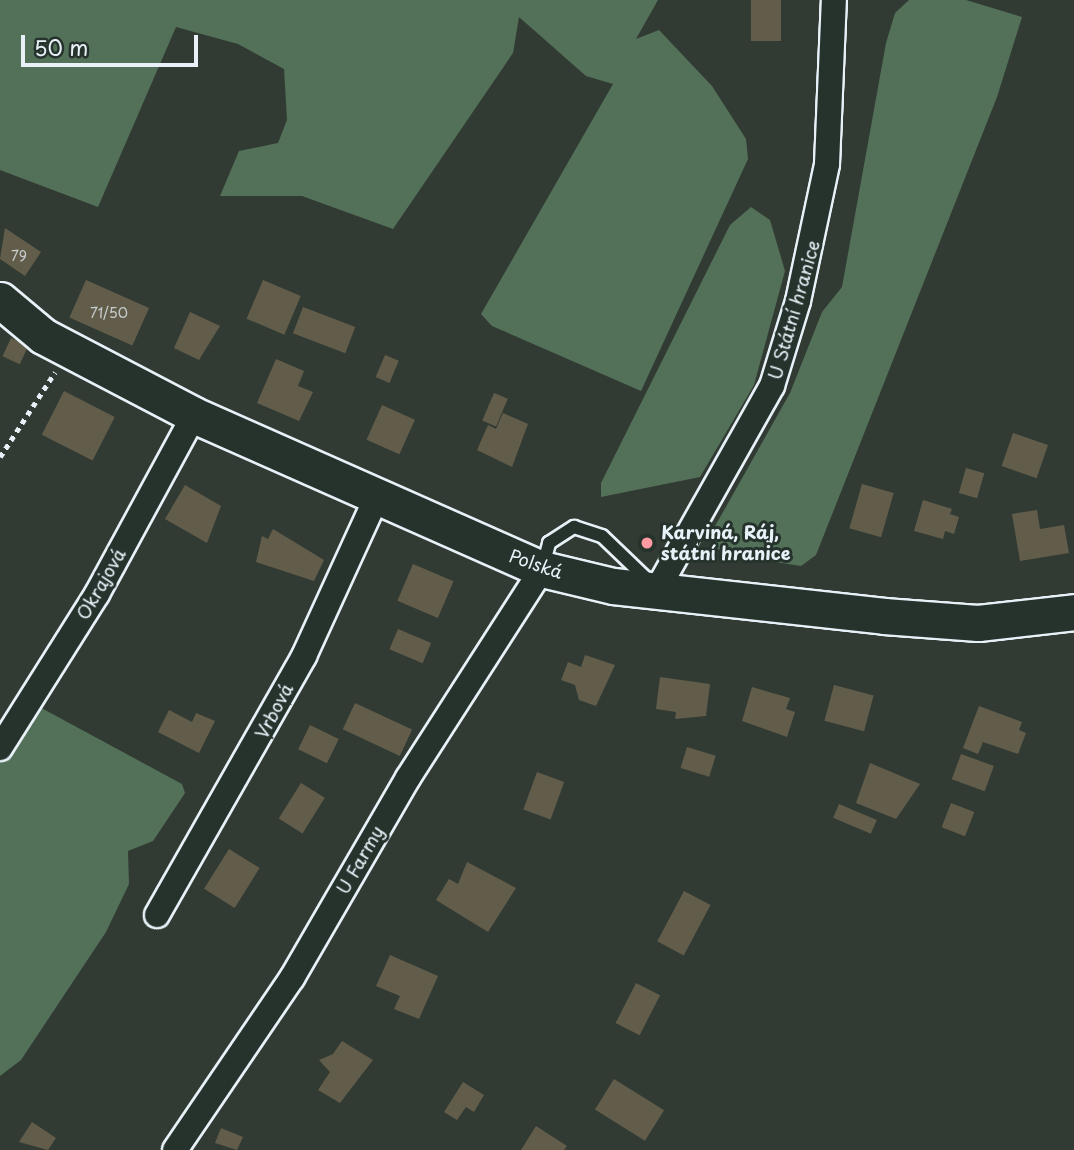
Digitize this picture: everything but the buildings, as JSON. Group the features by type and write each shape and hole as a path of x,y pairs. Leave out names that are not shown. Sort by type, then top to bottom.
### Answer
{"street":[{"name":"U Státní hranice","path":"657,590 772,386 794,313 827,164 834,0"},
{"name":"Polská","path":"0,300 56,343 194,415 376,499 542,569 657,590 978,623 1074,612"},
{"name":"Okrajová","path":"0,748 97,594 194,415"},
{"name":"Vrbová","path":"157,915 304,656 376,499"},
{"name":"U Farmy","path":"175,1150 292,978 408,778 542,569"}],"lane":[{"path":"542,569 549,542 574,527 602,536 657,590"}],"path":[{"path":"0,457 56,343"}],"green space":[{"path":"0,0 658,0 636,39 659,30 712,86 746,139 748,159 641,391 492,326 481,314 613,84 586,76 519,17 513,53 393,229 302,196 220,196 239,151 278,143 287,120 284,69 238,44 176,27 98,207 0,170"},
{"path":"909,0 966,0 1022,17 997,97 816,555 801,566 729,555 716,548 714,528 790,393 822,312 842,287 886,43 895,13"},
{"path":"751,207 770,220 785,271 754,385 700,477 601,497 601,483 730,225"},
{"path":"34,704 182,784 185,793 153,841 128,851 129,884 106,932 21,1060 0,1076 0,757"}],"place":[{"name":"Karviná, Ráj, státní hranice","path":"647,543"}]}
